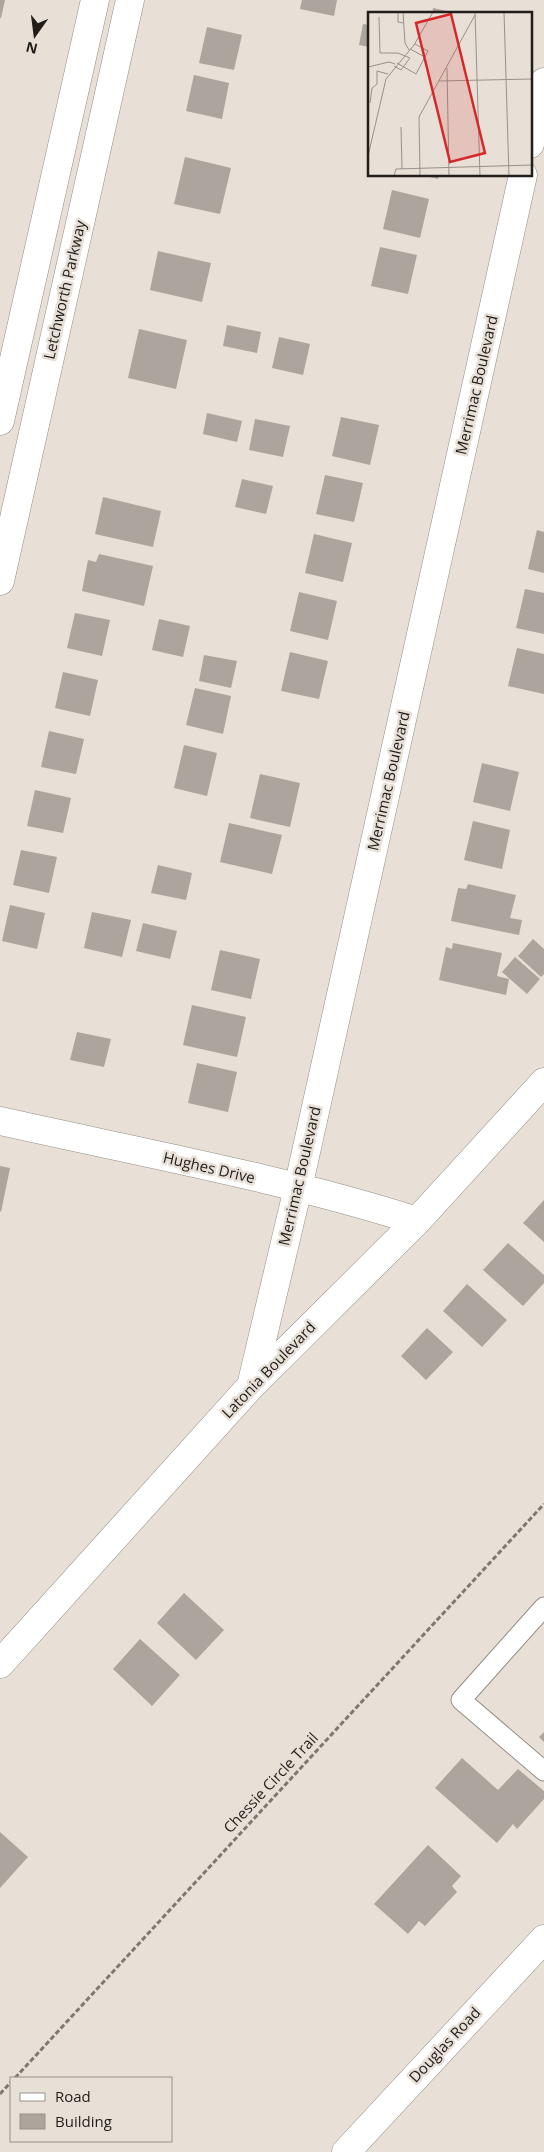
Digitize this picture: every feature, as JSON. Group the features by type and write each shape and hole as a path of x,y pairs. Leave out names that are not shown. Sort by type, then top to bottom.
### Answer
{"street":[{"path":"0,421 96,0"},
{"name":"Letchworth Parkway","path":"0,581 130,0"},
{"path":"532,135 544,82"},
{"name":"Merrimac Boulevard","path":"251,1386 298,1188 523,176"},
{"name":"Latonia Boulevard","path":"0,1664 251,1386 417,1221 544,1082"},
{"name":"Hughes Drive","path":"0,1121 298,1188 363,1204 417,1221"},
{"name":"Douglas Road","path":"346,2152 544,1939"}],"lane":[{"path":"540,1620 461,1700 544,1771"}],"path":[{"name":"Chessie Circle Trail","path":"15,2077 544,1504"},
{"path":"0,2094 10,2083"}],"building":[{"path":"0,0 5,0 1,18 0,18"},
{"path":"302,0 337,0 334,16 300,9"},
{"path":"433,8 451,12 432,12"},
{"path":"363,24 368,25 368,47 359,45"},
{"path":"207,27 242,35 234,70 199,63"},
{"path":"194,75 229,83 222,119 186,111"},
{"path":"185,157 231,168 220,214 174,204"},
{"path":"426,176 439,176 438,179"},
{"path":"392,190 429,199 420,238 383,229"},
{"path":"380,247 417,255 408,294 371,286"},
{"path":"158,251 211,263 202,302 150,290"},
{"path":"227,325 261,332 257,353 223,346"},
{"path":"139,329 187,340 176,389 128,378"},
{"path":"279,337 310,344 303,375 272,368"},
{"path":"207,413 242,421 237,442 203,434"},
{"path":"341,417 379,425 370,465 332,456"},
{"path":"255,419 290,426 283,457 249,450"},
{"path":"325,475 363,483 354,522 316,514"},
{"path":"242,479 273,486 266,514 235,507"},
{"path":"103,497 161,511 153,547 95,534"},
{"path":"537,530 544,532 544,573 528,569"},
{"path":"314,534 352,543 343,582 305,573"},
{"path":"99,554 153,566 144,606 82,591 88,560 96,562"},
{"path":"525,589 544,593 544,634 516,628"},
{"path":"299,592 337,601 328,640 290,631"},
{"path":"75,613 110,620 102,656 67,648"},
{"path":"159,619 190,626 183,657 152,650"},
{"path":"517,648 544,654 544,694 508,686"},
{"path":"290,652 328,661 319,699 281,691"},
{"path":"204,655 237,661 231,688 199,681"},
{"path":"63,672 98,680 90,716 55,708"},
{"path":"195,688 231,696 223,734 186,725"},
{"path":"49,731 84,739 76,774 41,767"},
{"path":"184,745 217,753 207,796 174,788"},
{"path":"482,763 519,772 510,811 473,802"},
{"path":"260,774 300,783 290,827 250,818"},
{"path":"35,790 71,798 63,833 27,826"},
{"path":"473,821 510,830 502,869 464,860"},
{"path":"229,823 282,835 272,874 220,862"},
{"path":"21,850 57,857 49,893 13,885"},
{"path":"158,865 192,873 186,900 151,893"},
{"path":"468,884 516,895 510,918 522,920 519,935 451,921 458,888 466,889"},
{"path":"10,905 45,913 37,949 2,941"},
{"path":"92,912 131,920 122,957 84,948"},
{"path":"143,923 177,931 170,959 136,951"},
{"path":"533,939 544,949 544,974 541,977 518,956"},
{"path":"453,943 502,953 497,976 509,979 506,995 439,980 446,947 452,949"},
{"path":"220,950 260,959 251,999 211,990"},
{"path":"515,957 540,979 527,994 502,972"},
{"path":"192,1005 246,1017 237,1057 183,1045"},
{"path":"77,1032 111,1039 104,1067 70,1060"},
{"path":"197,1063 237,1072 228,1112 188,1103"},
{"path":"0,1166 10,1168 1,1212 0,1211"},
{"path":"544,1200 544,1242 523,1223"},
{"path":"508,1243 544,1275 544,1283 523,1306 483,1270"},
{"path":"467,1284 507,1320 482,1347 443,1311"},
{"path":"427,1328 453,1352 426,1380 401,1356"},
{"path":"184,1593 224,1630 196,1660 157,1623"},
{"path":"140,1639 180,1675 152,1706 113,1669"},
{"path":"544,1732 544,1742 539,1737"},
{"path":"462,1758 498,1790 518,1769 544,1791 544,1799 517,1829 513,1824 497,1843 435,1788"},
{"path":"0,1832 28,1857 0,1888"},
{"path":"428,1845 461,1876 452,1886 457,1892 425,1926 419,1921 408,1934 374,1904"}]}
